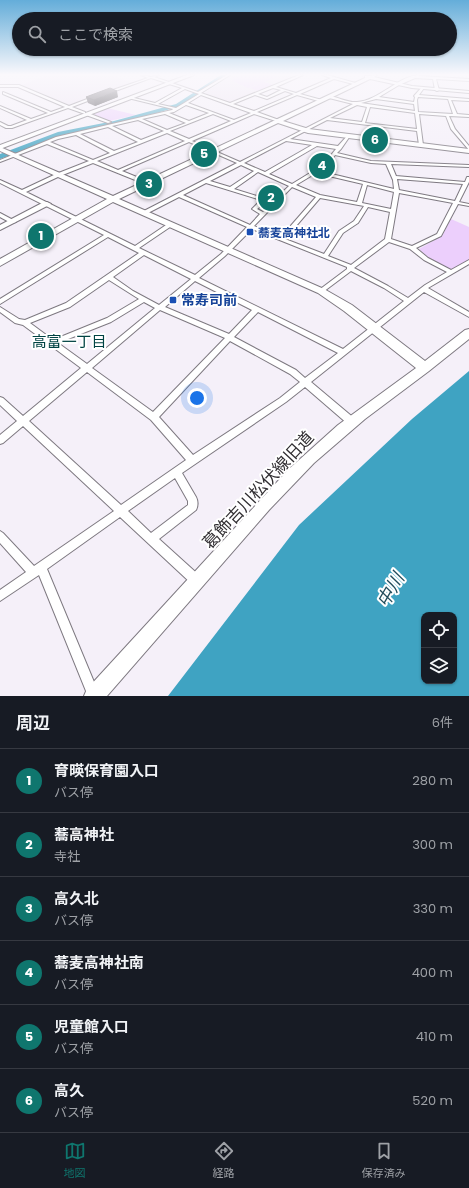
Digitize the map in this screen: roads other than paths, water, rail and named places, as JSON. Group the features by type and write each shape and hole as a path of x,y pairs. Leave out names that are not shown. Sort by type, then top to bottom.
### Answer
{"main road":[{"path":"0,148 101,107"},
{"path":"0,143 102,107"}],"street":[{"path":"3,107 30,120"},
{"path":"37,107 51,113"},
{"path":"0,123 9,127 65,107"},
{"path":"73,107 109,124 142,142"},
{"path":"171,107 177,109"},
{"path":"0,161 11,154 76,133 109,124 138,120 166,113 180,107"},
{"path":"197,107 234,121"},
{"path":"240,107 305,130 469,150"},
{"path":"119,171 265,107"},
{"path":"2,260 113,199 306,107"},
{"path":"144,213 348,107"},
{"path":"363,124 369,107"},
{"path":"381,107 456,116 469,116"},
{"path":"416,107 421,145"},
{"path":"452,107 456,116"},
{"path":"166,113 190,123"},
{"path":"22,192 58,175 213,113"},
{"path":"447,115 453,129 469,150"},
{"path":"326,119 419,130"},
{"path":"138,120 292,186 319,196 393,210"},
{"path":"76,133 114,153"},
{"path":"0,440 229,250 292,186 325,166 348,136"},
{"path":"286,140 340,148"},
{"path":"46,142 147,183"},
{"path":"265,174 317,144"},
{"path":"0,148 321,291 348,308 425,368"},
{"path":"335,154 370,162 469,166"},
{"path":"321,291 388,240 397,191 394,177 388,163"},
{"path":"231,189 257,171"},
{"path":"316,172 397,191 469,205"},
{"path":"394,177 468,180"},
{"path":"412,248 439,235 454,202 468,180"},
{"path":"0,181 343,352"},
{"path":"206,181 274,203"},
{"path":"359,204 365,184"},
{"path":"180,195 251,227 350,268 386,287 408,301"},
{"path":"282,239 319,196"},
{"path":"264,214 254,209 265,200"},
{"path":"0,228 47,204"},
{"path":"325,257 341,232 356,222 367,205"},
{"path":"0,215 13,222"},
{"path":"136,248 171,224"},
{"path":"0,302 108,235"},
{"path":"388,240 412,248 426,259 451,272"},
{"path":"25,323 68,305 144,252"},
{"path":"0,596 192,461 283,400 424,289 469,262"},
{"path":"109,277 131,292 160,308 230,338 293,372 352,422"},
{"path":"424,289 469,315"},
{"path":"51,343 109,320 145,299"},
{"path":"0,309 17,321 25,323 154,417 192,461"},
{"path":"154,417 257,309"},
{"name":"葛飾吉川松伏線旧道","path":"94,696 247,525 302,466 352,422 425,368 469,333"},
{"path":"0,400 24,420 197,582"},
{"path":"151,539 194,507 193,500 177,472"},
{"path":"0,536 37,570 94,696"}],"water":[{"name":"中川","path":"469,371 469,696 168,696 299,525 412,419"}],"waterway":[{"path":"0,157 61,134 115,123 171,107"}],"place":[{"name":"高久","path":"375,140"},
{"name":"児童館入口","path":"204,154"},
{"name":"蕎麦高神社南","path":"322,166"},
{"name":"高久北","path":"149,184"},
{"name":"蕎高神社","path":"271,198"},
{"name":"蕎麦高神社北","path":"250,232"},
{"name":"育暎保育園入口","path":"41,236"},
{"name":"常寿司前","path":"173,300"}],"district":[{"name":"高富一丁目","path":"69,341"}]}
